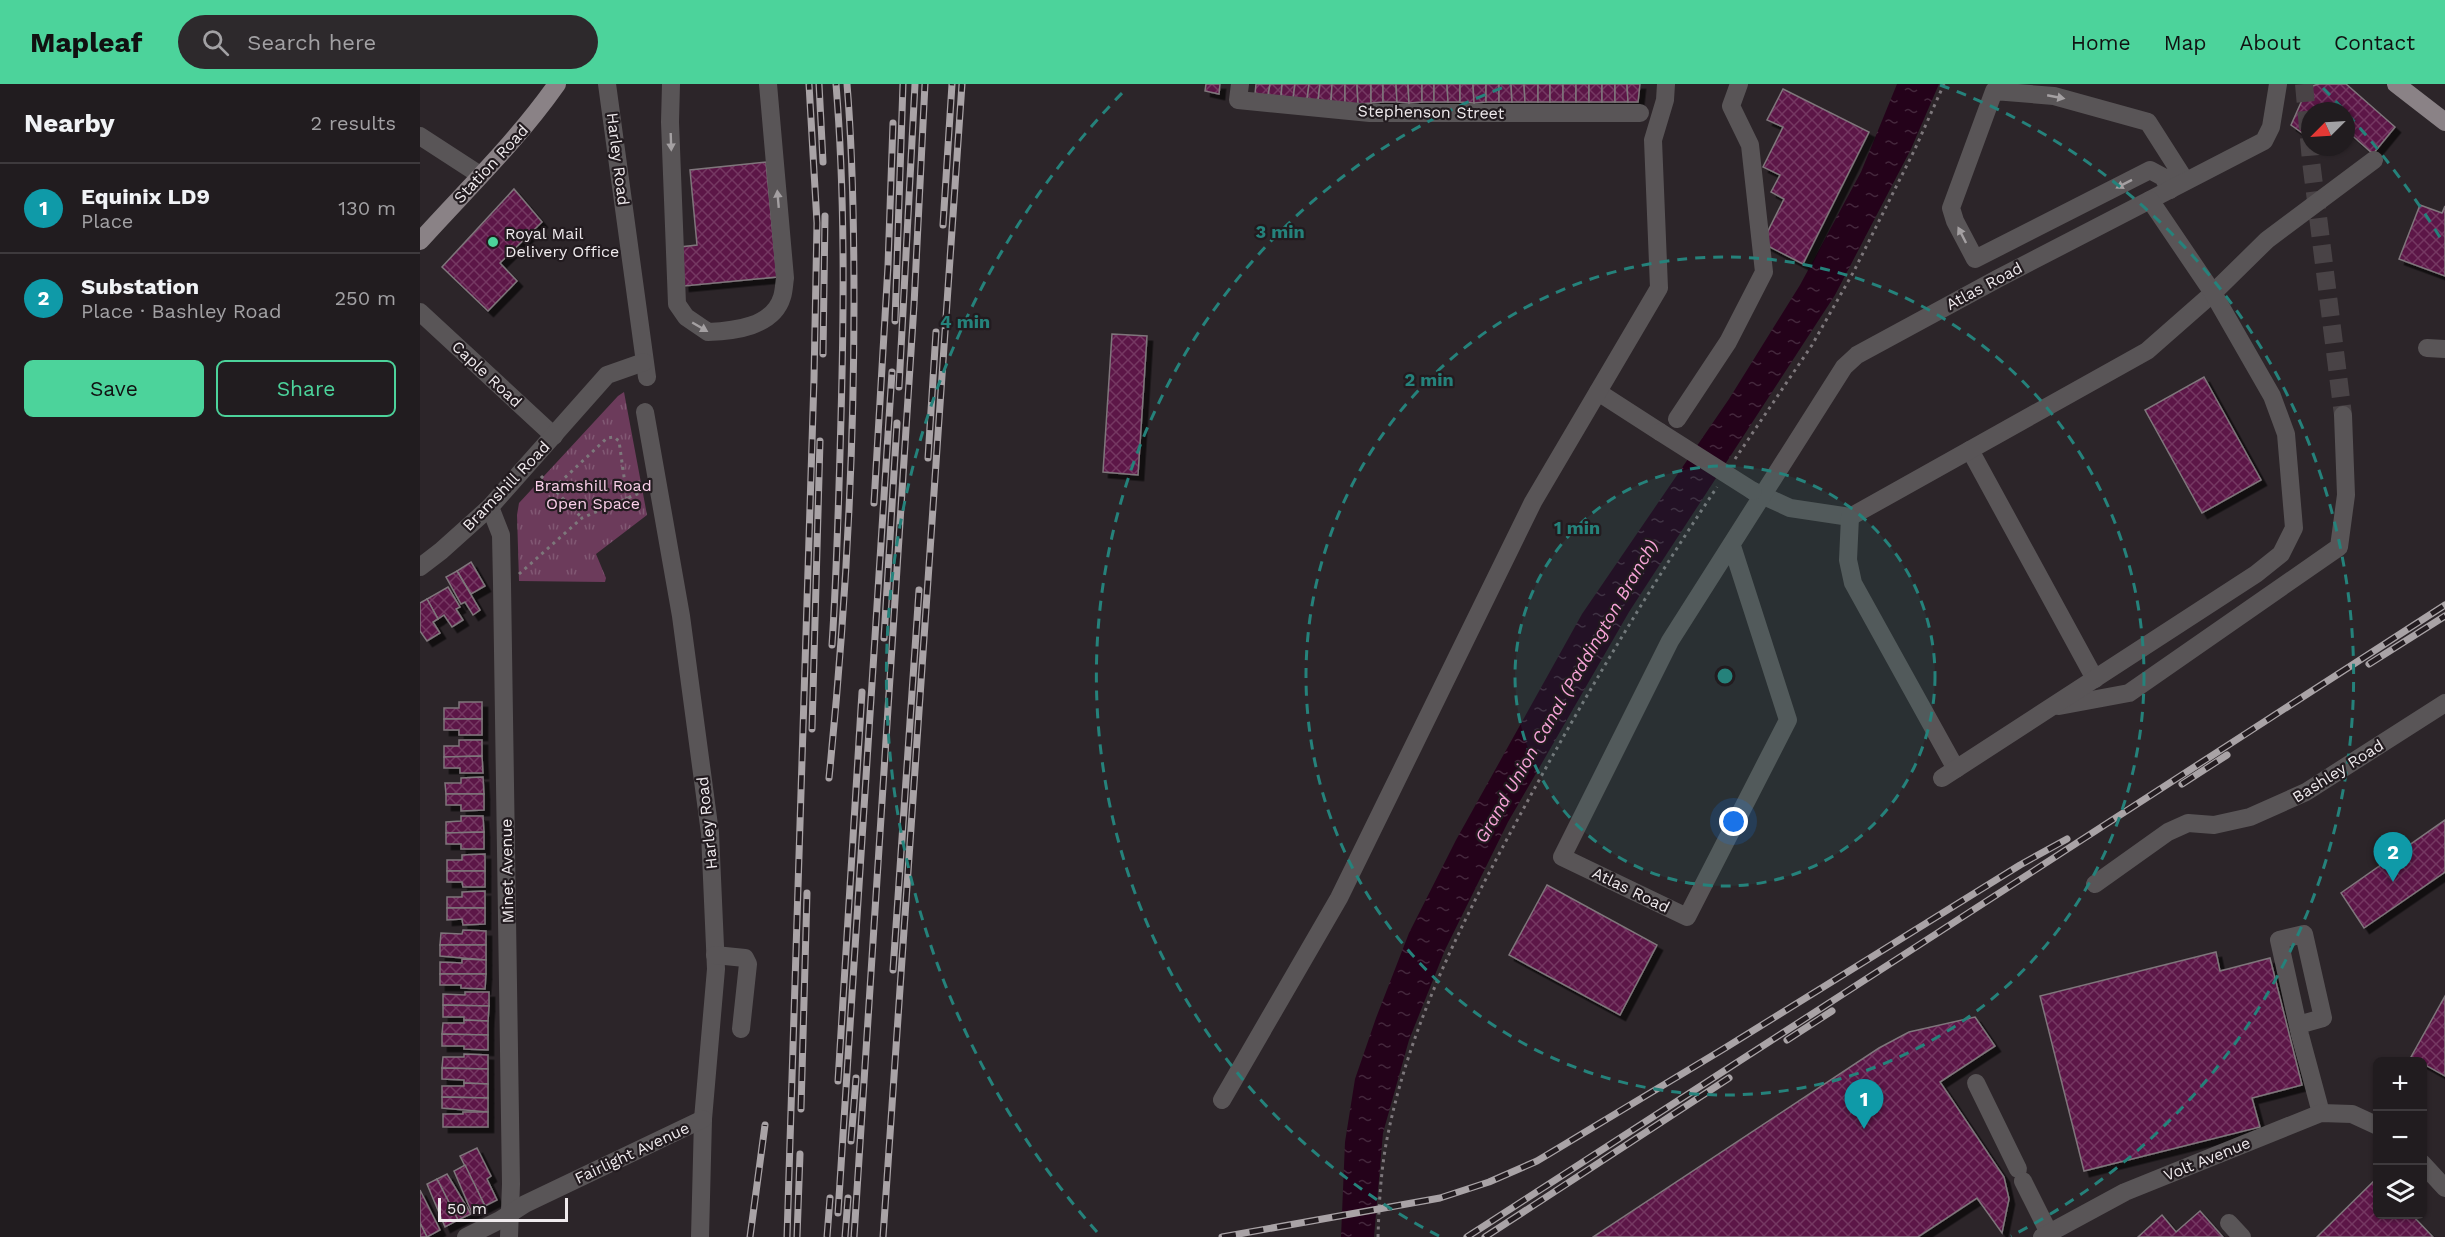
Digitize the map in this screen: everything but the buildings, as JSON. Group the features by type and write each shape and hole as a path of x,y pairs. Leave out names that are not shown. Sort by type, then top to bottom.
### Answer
{"main road":[{"name":"Station Road","path":"420,241 513,142 557,84"},
{"path":"2396,84 2445,122"}],"street":[{"name":"Harley Road","path":"607,84 646,370"},
{"path":"671,84 670,122 678,304 686,317 708,332 749,327 764,320 776,308 782,297 785,278 768,84"},
{"name":"Stephenson Street","path":"1240,84 1238,100 1370,113 1640,113"},
{"path":"1222,1100 1338,898 1533,502 1659,288 1653,140 1665,100 1666,84"},
{"path":"1677,419 1728,342 1764,272 1750,145 1731,106 1739,84"},
{"name":"Atlas Road","path":"1732,546 1788,720 1687,917 1562,857 1670,641 1732,546 1757,494 1844,367 1857,355 1999,278 2264,141 2271,127 2278,84"},
{"path":"1994,91 2054,96 2148,122 2177,185 2150,170 1975,259 1954,221 1951,207 1994,91"},
{"path":"420,136 480,175"},
{"path":"1598,392 1757,494 1790,508 1850,517 2147,351 2213,293 2267,240 2374,160"},
{"path":"1850,517 1848,560 1853,583 1949,773 2095,679 2281,554 2294,528 2286,434 2272,396 2213,293 2150,200"},
{"name":"Caple Road","path":"420,312 550,440"},
{"name":"Bramshill Road","path":"420,567 441,551 534,467 550,440 607,375 646,370"},
{"name":"Harley Road","path":"645,412 681,616 710,833 715,955 710,1053 703,1119 700,1237"},
{"path":"2052,707 2129,693 2339,547 2346,495 2343,416"},
{"path":"1970,450 2095,679"},
{"name":"Minet Avenue","path":"490,507 501,535 511,1213 509,1237"},
{"name":"Bashley Road","path":"2095,884 2168,832 2188,823 2214,825 2250,817 2306,792 2445,704"},
{"path":"715,955 745,958 748,964 741,1029"},
{"path":"2298,1025 2320,1113"},
{"path":"1976,1083 2020,1175 2045,1235"},
{"name":"Volt Avenue","path":"2045,1235 2125,1192 2320,1113 2352,1114 2373,1124"},
{"name":"Fairlight Avenue","path":"466,1237 525,1204 703,1119"},
{"path":"2424,1165 2445,1188"},
{"path":"2229,1223 2242,1237"}],"path":[{"path":"1732,464 1812,345 1854,271 1915,149 1944,84"},
{"path":"554,489 607,438 614,437 619,441 627,499"},
{"path":"534,467 582,518"},
{"path":"1378,1237 1380,1194 1388,1134 1413,1042 1450,952 1559,743 1618,642 1719,484"},
{"path":"515,577 582,518 644,491"}],"green space":[{"name":"Bramshill Road Open Space","path":"624,392 647,515 596,554 606,578 605,582 519,581 517,515 519,503"}],"water":[{"name":"Grand Union Canal (Paddington Branch)","path":"1897,84 1939,84 1911,149 1835,295 1629,612 1508,822 1445,950 1409,1040 1383,1133 1374,1237 1341,1237 1345,1142 1355,1079 1409,933 1456,840 1582,614 1729,399 1800,285 1861,172"}],"tunnel":[{"path":"2304,84 2311,161 2343,415"}],"railway":[{"path":"787,1237 817,223 809,84"},
{"path":"819,84 823,162"},
{"path":"832,645 839,503 843,292 841,167 836,84"},
{"path":"829,778 844,599 852,421 853,220 847,84"},
{"path":"895,321 903,84"},
{"path":"899,387 915,84"},
{"path":"854,1237 914,305 925,84"},
{"path":"943,225 952,84"},
{"path":"883,1237 962,84"},
{"path":"874,503 888,266 893,123"},
{"path":"823,354 825,216"},
{"path":"928,458 936,332"},
{"path":"838,1213 892,372"},
{"path":"884,638 897,423"},
{"path":"812,729 820,441"},
{"path":"893,970 919,590"},
{"path":"1467,1237 2445,605"},
{"path":"2369,664 2445,616"},
{"path":"838,1081 862,692"},
{"path":"2182,784 2227,755"},
{"path":"1222,1237 1440,1198 1489,1182 1537,1161 1725,1048 2020,865 2067,839"},
{"path":"801,1109 807,893"},
{"path":"1787,1040 1832,1011"},
{"path":"851,1141 856,1078"},
{"path":"1485,1237 1729,1078"},
{"path":"750,1237 765,1125"},
{"path":"797,1237 800,1154"},
{"path":"827,1237 830,1198"},
{"path":"845,1237 848,1198"}],"place":[{"name":"Royal Mail Delivery Office","path":"493,242"},
{"name":"Substation","path":"2393,882"},
{"name":"Equinix LD9","path":"1864,1129"}]}
